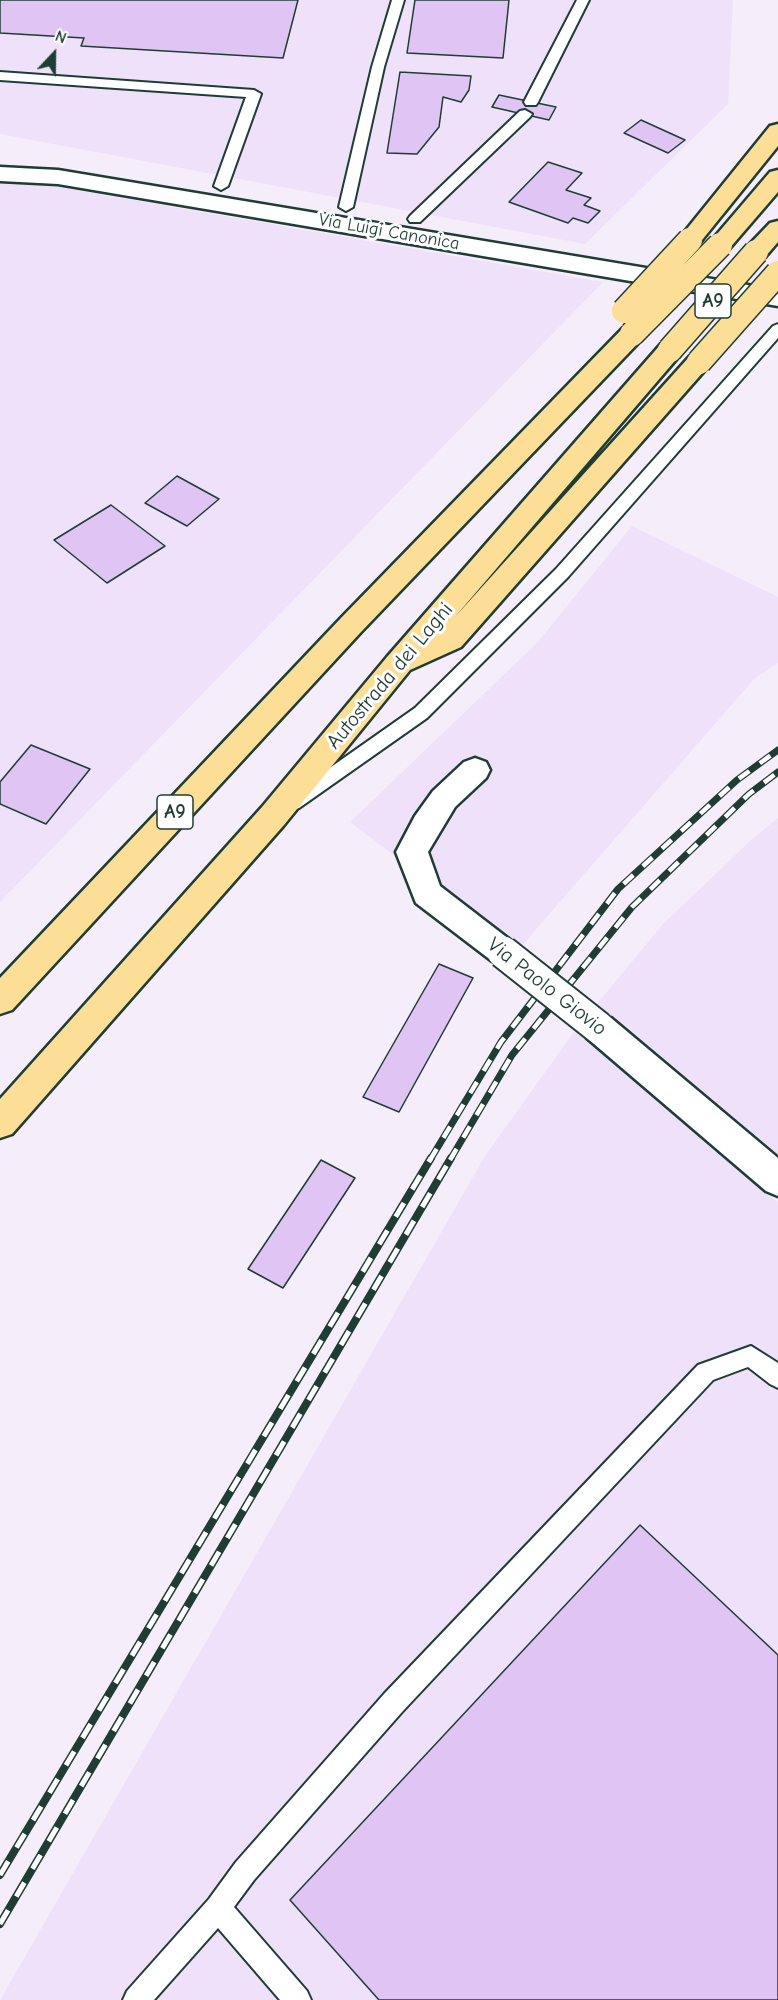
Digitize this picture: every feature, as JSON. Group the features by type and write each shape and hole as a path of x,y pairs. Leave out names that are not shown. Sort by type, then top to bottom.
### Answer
{"highway":[{"path":"621,330 778,131"},
{"name":"A9","path":"0,1000 351,625 621,330 720,245 778,177"},
{"name":"Autostrada dei Laghi","path":"0,1123 273,816 397,665 778,228"},
{"path":"397,665 452,640 778,273"}],"street":[{"name":"Via Luigi Canonica","path":"0,157 67,160 778,280"},
{"name":"Via Luigi Canonica","path":"0,174 58,177 778,298"},
{"name":"Via Paolo Giovio","path":"475,770 444,799 426,825 412,852 427,894 599,1028 778,1180"}],"lane":[{"path":"346,207 378,67 398,0"},
{"path":"415,219 528,108 583,0"},
{"path":"0,76 255,94 221,186"},
{"path":"273,816 421,713 562,573 778,329"},
{"path":"135,2000 218,1908 244,1871 393,1703 705,1372 751,1356 778,1377"},
{"path":"218,1908 298,2000"}],"shaded area":[{"path":"0,0 733,0 728,104 585,244 0,134"},
{"path":"12,181 53,186 603,282 0,902 0,183"},
{"path":"632,526 778,597 778,663 755,678 518,950 350,822 537,643"},
{"path":"778,818 778,1168 592,1010 663,924 750,841"},
{"path":"576,1029 778,1202 778,2000 0,2000 485,1156"}],"building":[{"path":"0,0 298,0 283,58 81,46 84,38 0,33"},
{"path":"415,0 509,0 503,58 407,53"},
{"path":"400,72 471,76 469,90 461,102 443,97 439,127 417,154 387,153"},
{"path":"499,95 556,107 549,120 492,107"},
{"path":"641,120 685,140 668,153 624,133"},
{"path":"548,162 582,173 566,190 591,198 584,205 600,211 588,223 573,218 568,223 509,202"},
{"path":"177,476 219,499 187,526 145,503"},
{"path":"111,505 165,546 107,583 54,540"},
{"path":"31,745 90,769 46,824 0,804 0,782"},
{"path":"439,964 473,978 399,1112 363,1097"},
{"path":"321,1160 355,1178 283,1288 248,1269"},
{"path":"640,1525 778,1655 778,2000 379,2000 290,1900"}],"railway":[{"path":"430,1160 501,1042 618,889 737,780 778,750"},
{"path":"450,1160 512,1055 632,907 749,794 778,772"},
{"path":"0,1875 431,1158"},
{"path":"0,1924 451,1158"}]}
